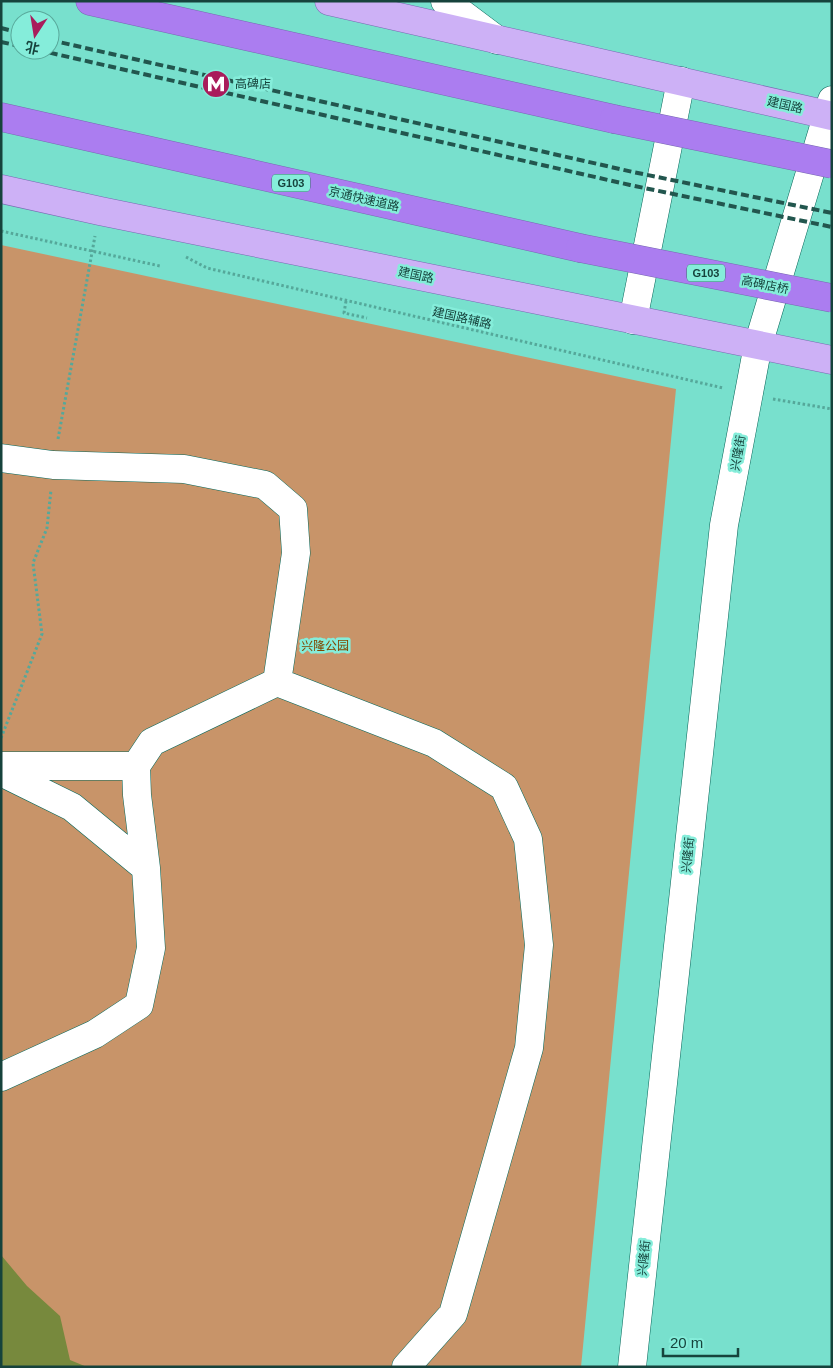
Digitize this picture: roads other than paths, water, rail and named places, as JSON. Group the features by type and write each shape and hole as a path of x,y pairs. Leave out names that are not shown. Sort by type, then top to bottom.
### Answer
{"highway":[{"path":"90,1 614,119 832,164"},
{"name":"京通快速道路","path":"1,117 580,248"},
{"name":"高碑店桥","path":"580,248 832,298"}],"main road":[{"name":"建国路","path":"329,1 681,82 831,110"},
{"name":"建国路","path":"1,188 832,360"}],"street":[{"path":"445,1 498,40"},
{"path":"633,320 681,82"},
{"name":"兴隆街","path":"632,1367 724,525 758,345 831,110"},
{"path":"1,458 53,465 184,469 265,485 292,509 296,553 277,682"},
{"path":"1,1077 95,1034 139,1005 151,948 146,868 137,795 136,766 152,742 277,682 434,743 504,787 528,839 539,945 529,1048 453,1314 406,1367"},
{"path":"1,766 136,766"},
{"path":"1,772 72,807 146,868"}],"railway":[{"path":"1,28 10,30"},
{"path":"1,42 10,44"},
{"path":"60,42 633,172 832,213"},
{"path":"60,55 630,185 832,227"}],"place":[{"name":"高碑店","path":"216,84"}],"park label":[{"name":"兴隆公园","path":"325,646"}]}
